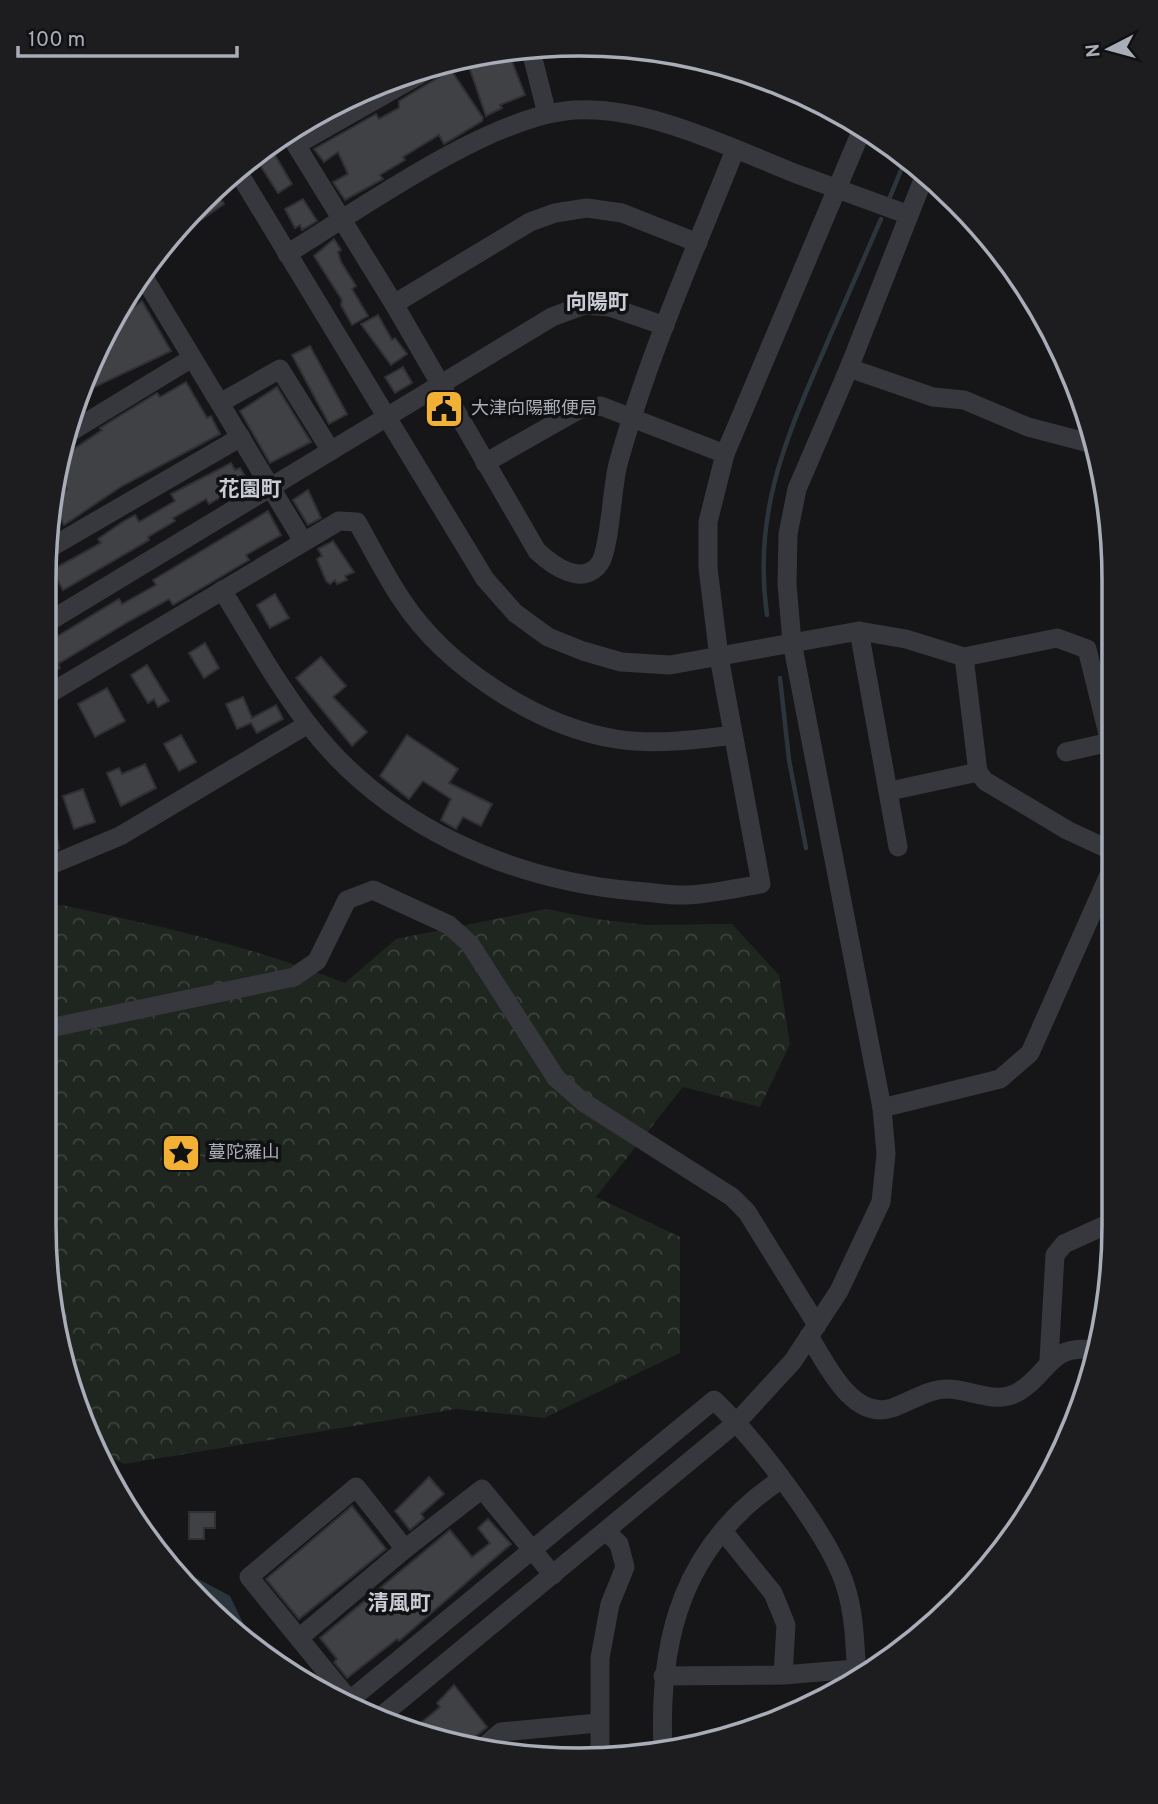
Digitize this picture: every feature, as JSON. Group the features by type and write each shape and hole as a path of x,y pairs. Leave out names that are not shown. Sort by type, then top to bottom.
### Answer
{"street":[{"path":"533,58 547,114"},
{"path":"287,254 451,155 511,126 547,114 594,109 615,111 735,150 909,215"},
{"path":"346,111 296,145 394,304 537,551 556,568 574,574 590,572 600,562 607,542 617,466 632,418 665,326 735,150"},
{"path":"222,590 308,724 371,789 413,820 485,857 540,876 610,888 686,895 761,884 719,657 708,568 708,522 725,454 859,137"},
{"path":"242,179 485,579 526,621 548,637 621,662 670,665 859,631 906,639 964,657 1057,638 1087,649 1102,710"},
{"path":"387,1711 737,1422 793,1361 839,1291 881,1202 886,1154 882,1108 792,642 787,584 790,522 797,489 849,368 921,184"},
{"path":"394,304 530,222 555,213 587,208 621,213 698,243"},
{"path":"147,284 303,541"},
{"path":"56,617 552,317 584,305 610,307 665,326"},
{"path":"79,427 192,358"},
{"path":"849,368 933,397 964,400 1028,427 1083,441"},
{"path":"220,402 280,369 331,451"},
{"path":"485,463 580,409 601,406 725,454"},
{"path":"57,544 242,438"},
{"path":"56,690 303,541 339,521 357,522 403,602 436,641 475,677 569,726 617,739 680,742 733,735"},
{"path":"859,631 898,847"},
{"path":"964,657 978,772 985,781 1066,830 1102,846"},
{"path":"56,863 121,836 308,724"},
{"path":"1066,752 1102,744"},
{"path":"890,791 978,772"},
{"path":"56,1027 293,977 317,961 347,900 373,890 449,925 470,944 556,1078 583,1102 732,1197 747,1212 813,1330 828,1368 852,1397 870,1409 888,1409 937,1389 951,1389 999,1399 1019,1391 1049,1360 1064,1352 1086,1351"},
{"path":"882,1108 1000,1079 1030,1053 1102,891"},
{"path":"1049,1360 1055,1255 1064,1244 1102,1227"},
{"path":"355,1697 714,1400 737,1422 825,1541 846,1587 855,1669"},
{"path":"663,1741 664,1661 678,1605 698,1564 723,1531 752,1499 780,1480"},
{"path":"342,1691 249,1577 356,1487 405,1549"},
{"path":"299,1638 482,1489 534,1549 552,1575"},
{"path":"599,1747 600,1658 610,1604 625,1567 619,1544 606,1531"},
{"path":"723,1531 774,1593 786,1625 783,1675"},
{"path":"663,1676 846,1674"},
{"path":"491,1741 501,1732 598,1723"}],"green space":[{"path":"56,906 169,929 241,948 345,983 396,939 546,909 647,925 732,924 779,975 790,1044 760,1107 683,1087 596,1197 680,1237 680,1353 544,1418 456,1409 124,1464 111,1458 84,1393 66,1327 60,1293 56,1225"}],"shaded area":[{"path":"190,1575 230,1596 245,1627"}],"building":[{"path":"511,60 525,95 500,105 502,108 486,116 469,68"},
{"path":"452,72 483,118 444,144 439,135 380,175 383,179 345,200 333,182 348,174 338,152 324,162 314,149 376,114 379,119 399,108 399,101"},
{"path":"274,154 292,184 278,193 260,165"},
{"path":"220,198 224,204 196,224"},
{"path":"303,199 317,221 302,230 300,225 295,228 285,209"},
{"path":"334,239 341,250 338,252 341,262 356,286 352,289 368,316 352,325 341,305 342,300 314,256"},
{"path":"142,301 171,351 93,388 110,348 131,309"},
{"path":"378,315 392,340 395,338 407,354 391,365 361,324"},
{"path":"310,346 347,414 329,424 292,355"},
{"path":"403,367 412,383 395,393 385,377"},
{"path":"186,382 207,418 211,416 220,434 122,486 64,525 59,518 60,511 64,491 67,489 65,485 73,450 102,430 100,428 157,393 160,397"},
{"path":"277,387 311,442 270,463 240,411"},
{"path":"231,463 235,470 240,468 248,481 209,504 206,499 173,518 175,521 148,537 149,540 63,590 56,577 56,568 101,543 98,539 135,515 139,522 175,501 171,494"},
{"path":"308,490 321,518 308,525 293,500"},
{"path":"268,511 281,535 246,555 249,560 173,605 169,599 131,620 58,664 60,668 56,670 56,637 119,599 122,604 156,585 153,580"},
{"path":"333,541 354,572 345,576 347,580 337,584 335,580 330,584 326,581 317,559 322,556 318,549"},
{"path":"275,594 289,618 270,628 257,605"},
{"path":"205,643 219,668 204,678 189,653"},
{"path":"321,657 346,686 333,697 367,732 352,746 296,678"},
{"path":"147,665 169,701 158,707 154,699 148,703 131,675"},
{"path":"107,688 125,721 95,737 78,704"},
{"path":"243,697 252,718 276,705 283,719 257,733 251,723 237,729 226,704"},
{"path":"181,735 196,762 179,771 164,744"},
{"path":"407,735 458,769 449,783 492,804 481,826 463,817 456,829 441,820 451,799 423,781 409,799 380,776"},
{"path":"145,764 156,788 121,806 107,773 119,768 122,774"},
{"path":"83,789 95,822 74,829 63,796"},
{"path":"429,1477 444,1494 421,1514 424,1518 410,1530 395,1511"},
{"path":"352,1506 386,1549 299,1619 266,1579"},
{"path":"189,1512 215,1512 215,1528 204,1528 204,1539 189,1539"},
{"path":"488,1519 511,1544 399,1641 397,1639 347,1678 334,1662 337,1659 320,1638 450,1530 472,1557 490,1543 478,1528"},
{"path":"454,1685 487,1727 475,1737 421,1723 440,1707 437,1703"}],"waterway":[{"path":"890,197 902,168"},
{"path":"767,615 764,546 775,482 807,389 881,219"},
{"path":"780,678 789,760 806,848"}],"place":[{"name":"大津向陽郵便局","path":"444,409"},
{"name":"蔓陀羅山","path":"181,1153"}],"district":[{"name":"向陽町","path":"597,303"},
{"name":"花園町","path":"250,490"},
{"name":"清風町","path":"399,1604"}]}
